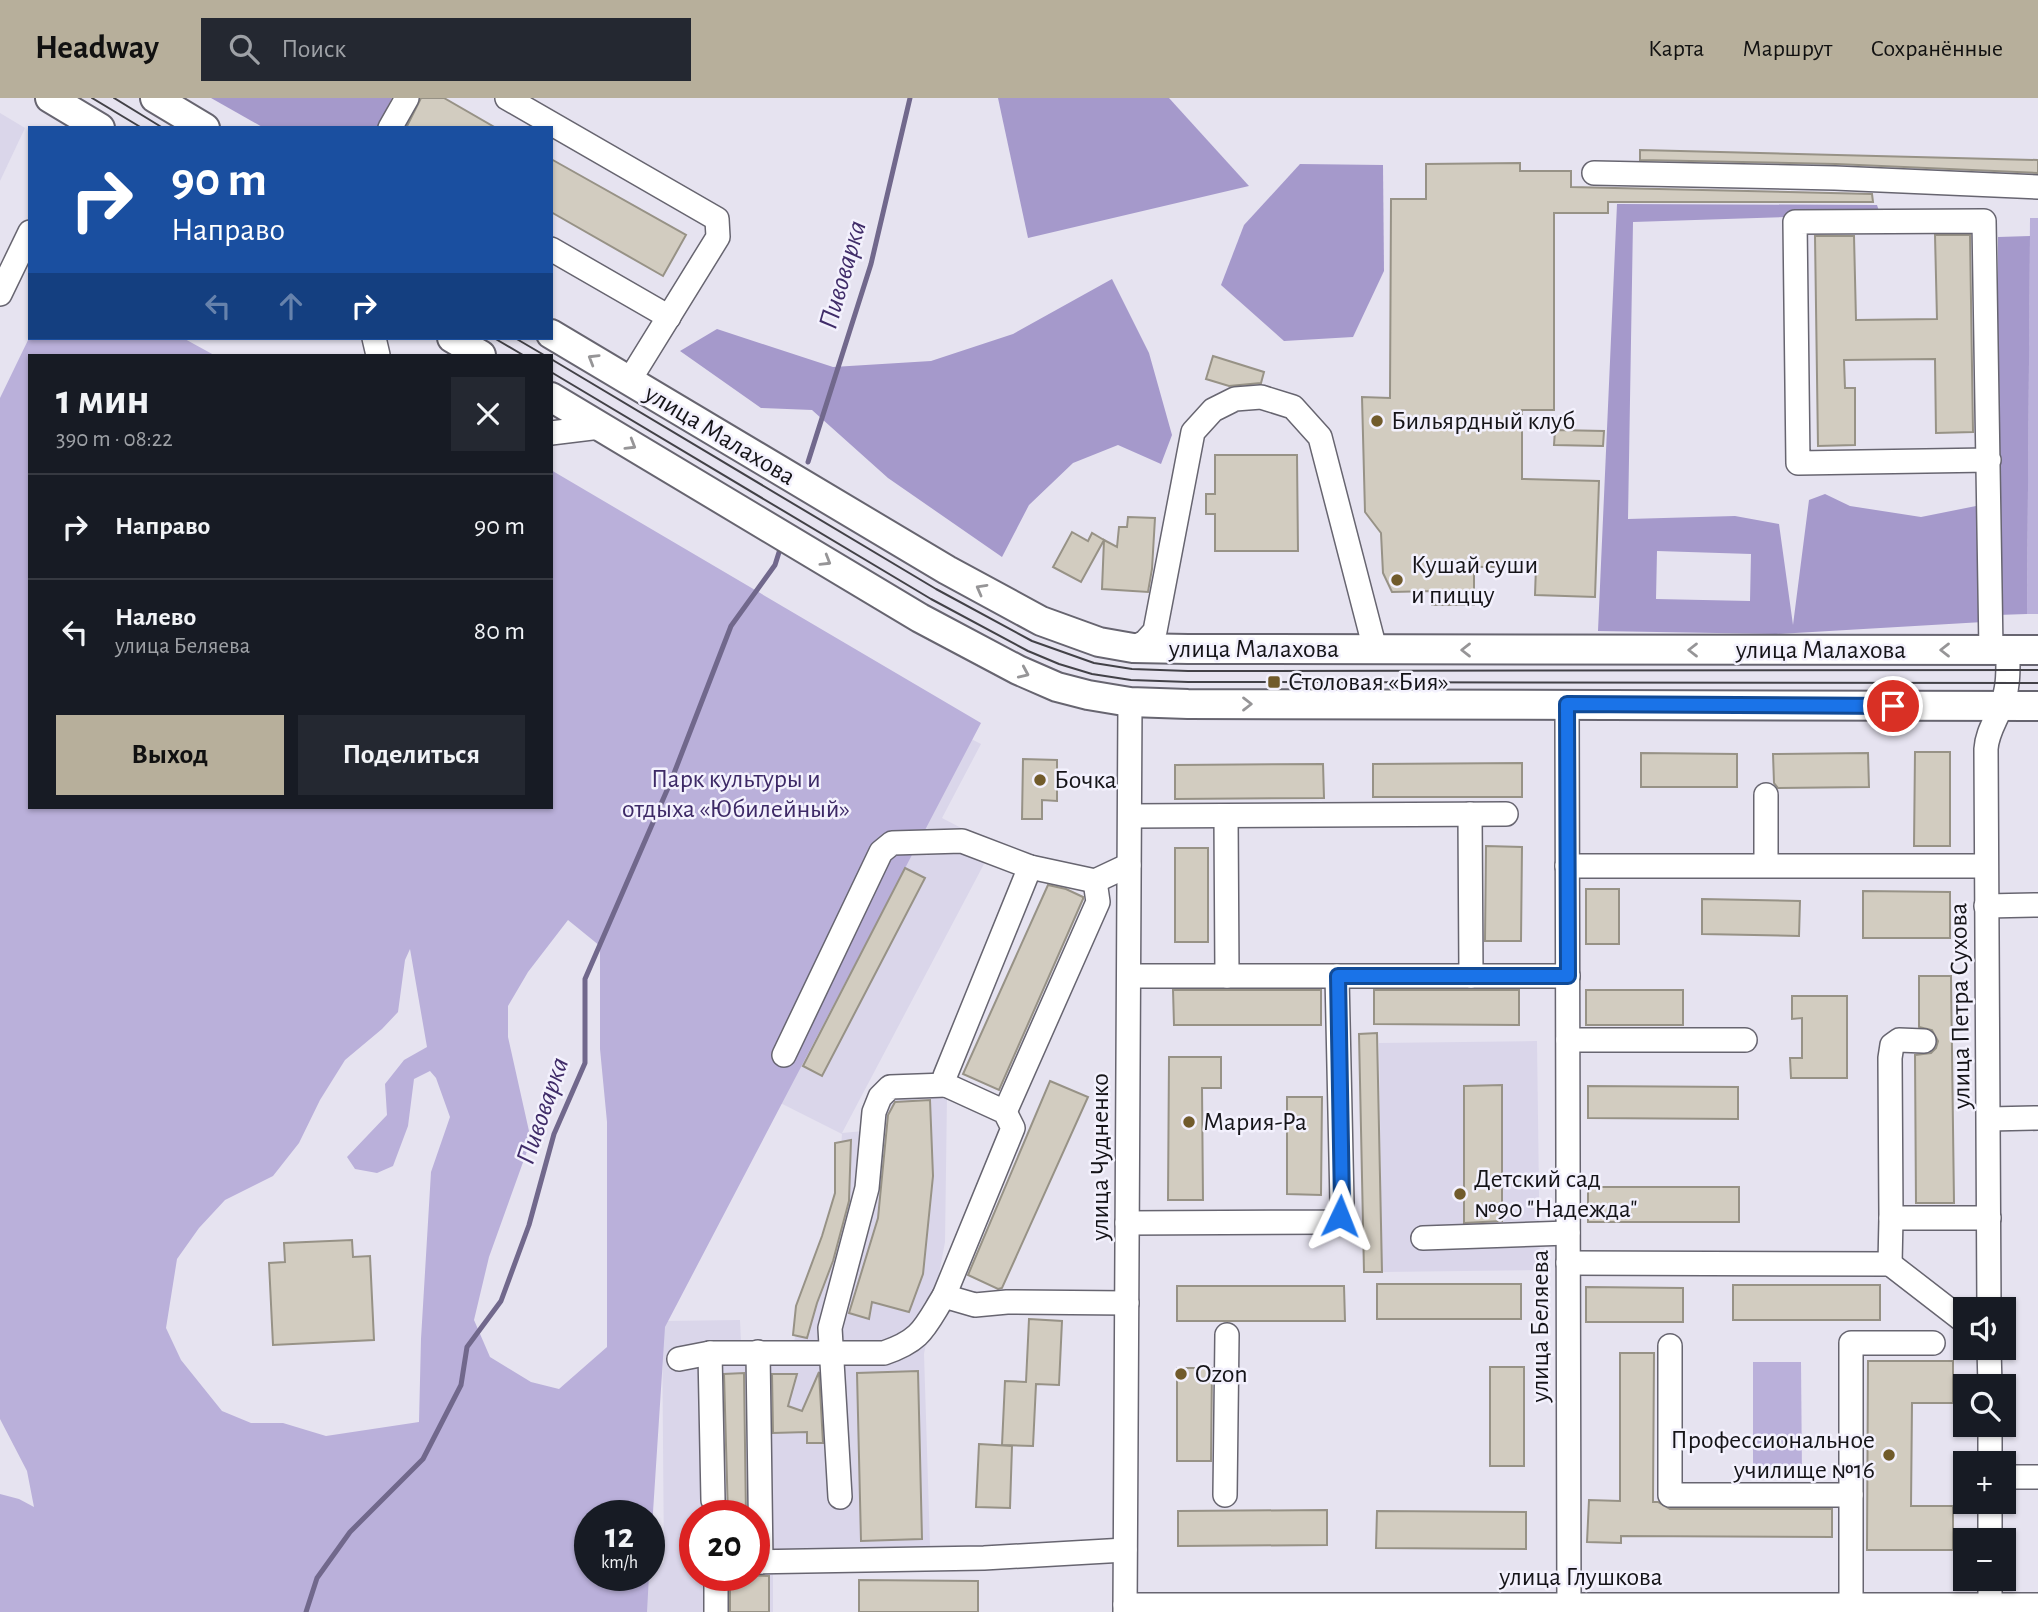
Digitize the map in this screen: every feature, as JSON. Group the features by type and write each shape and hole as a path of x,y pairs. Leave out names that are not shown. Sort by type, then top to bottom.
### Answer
{"main road":[{"path":"50,98 88,125"},
{"path":"155,98 202,126"},
{"name":"улица Малахова","path":"553,335 947,570 1020,610 1069,633 1098,642 1133,648 2038,650"},
{"path":"455,340 479,354"},
{"name":"улица Малахова","path":"553,398 920,618 1018,670 1056,687 1088,695 1130,702 2038,706"}],"street":[{"path":"391,126 407,98"},
{"path":"507,98 717,219 718,237 629,381"},
{"path":"1594,173 1835,178 2038,187"},
{"name":"улица Петра Сухова","path":"1989,460 1798,463 1795,222 1984,222 1989,460 2000,650 2008,683 1992,724 1986,749 1989,1297"},
{"path":"0,294 28,236"},
{"path":"553,250 669,317"},
{"path":"1133,648 1145,642 1155,631 1193,432 1213,410 1235,399 1261,397 1293,407 1320,437 1375,649"},
{"path":"553,433 600,426"},
{"name":"улица Чудненко","path":"1125,1608 1130,702"},
{"name":"улица Беляева","path":"1567,704 1569,1608"},
{"path":"1766,795 1766,865"},
{"path":"1469,814 1471,976"},
{"path":"1130,816 1506,814"},
{"path":"1226,816 1227,976"},
{"path":"784,1055 881,852 892,843 962,841 1030,867 1095,881 1129,865"},
{"path":"1567,866 1986,866"},
{"path":"946,1085 945,1076 1030,867"},
{"path":"1006,1112 1098,902 1095,881"},
{"path":"1986,906 2038,905"},
{"path":"1129,976 1568,976"},
{"path":"1127,1223 1331,1222 1340,1216 1342,1203 1338,976"},
{"path":"1568,1040 1745,1040"},
{"path":"1890,1264 1890,1058 1892,1045 1899,1040 1924,1041"},
{"path":"679,1359 710,1353 832,1352 884,1353 907,1345 921,1333 944,1296 1013,1128 1006,1112 946,1085 890,1087 880,1097 874,1112 867,1188 830,1328 832,1352 840,1497"},
{"path":"1989,1118 2038,1118"},
{"path":"1891,1218 1989,1217"},
{"path":"1423,1238 1568,1233"},
{"path":"1568,1263 1890,1264 1953,1312"},
{"path":"944,1296 975,1305 1007,1302 1127,1303"},
{"path":"1225,1495 1227,1335"},
{"path":"1851,1605 1851,1343 1933,1343"},
{"path":"1670,1346 1670,1495 1851,1495"},
{"path":"758,1352 758,1500"},
{"path":"710,1353 713,1500"},
{"path":"2016,1477 2038,1477"},
{"path":"770,1562 984,1558 1125,1550"},
{"path":"716,1591 716,1612"},
{"name":"улица Глушкова","path":"1125,1608 1781,1608 1851,1605 1886,1608 1990,1608 2038,1605"}],"shaded area":[{"path":"211,98 392,98 378,126 260,126"},
{"path":"998,98 1169,98 1249,186 1028,238"},
{"path":"0,113 25,128 0,181"},
{"path":"1300,164 1383,165 1384,271 1353,337 1284,341 1221,285 1244,225"},
{"path":"1617,204 1877,205 1880,214 1633,222 1628,519 1735,516 1779,524 1793,625 1809,500 1825,494 1850,506 1921,517 1981,505 1983,622 1776,634 1598,631","holes":["1657,551 1751,554 1750,601 1656,599"]},
{"path":"2030,236 2027,614 1997,615 1998,237"},
{"path":"1112,279 1149,353 1172,435 1161,464 1118,445 1073,463 1029,505 1002,557 888,478 812,410 761,408 680,351 717,329 833,367 931,361 1013,334"},
{"path":"915,710 981,744 942,818 994,845 842,1133 864,1131 880,1093 947,1096 945,1242 924,1354 930,1546 773,1549 773,1612 616,1612 636,1591 665,1591 662,1321 740,1320 741,1342 794,1341 837,1208 842,1134 691,1058"},
{"name":"Детский сад №90 \"Надежда\"","path":"1537,1041 1540,1270 1382,1272 1379,1043"}],"green space":[{"path":"2030,218 2038,218 2038,614 2027,614"},
{"name":"Парк культуры и отдыха «Юбилейный»","path":"28,340 187,340 212,354 28,354 28,809 553,809 553,471 981,723 665,1327 654,1500 574,1500 574,1591 648,1591 647,1612 0,1612 0,1494 19,1499 34,1507 27,1471 0,1419 0,398","holes":["568,920 600,946 600,1049 607,1122 607,1347 559,1389 531,1382 490,1357 474,1320 489,1257 531,1140 508,1037 508,1006 528,972","410,949 427,1047 404,1060 385,1084 387,1115 347,1157 355,1169 377,1173 393,1166 408,1126 414,1079 430,1071 436,1078 450,1117 431,1172 419,1422 326,1436 283,1423 251,1423 222,1411 181,1360 166,1328 177,1259 199,1228 225,1200 273,1176 299,1143 320,1100 345,1060 398,1012 405,960"]},
{"path":"1753,1362 1801,1362 1802,1477 1753,1477"}],"building":[{"path":"421,98 444,98 493,126 407,126"},
{"path":"1640,150 2038,160 2038,173 1836,164 1640,160"},
{"path":"553,160 686,235 663,276 553,213"},
{"path":"1520,163 1520,171 1571,171 1571,187 1872,194 1873,202 1608,202 1608,213 1554,213 1554,410 1522,410 1522,479 1599,481 1595,597 1535,595 1536,566 1474,567 1474,605 1432,605 1432,591 1392,592 1383,573 1381,533 1365,512 1362,397 1390,398 1391,199 1426,199 1426,164"},
{"path":"1935,235 1970,235 1973,432 1936,433 1935,359 1844,360 1845,388 1855,388 1855,445 1818,446 1815,236 1854,236 1856,320 1937,319"},
{"path":"1213,356 1264,372 1261,383 1229,386 1206,379"},
{"path":"1555,430 1604,431 1603,446 1554,445"},
{"path":"1215,455 1297,455 1298,551 1215,551 1215,514 1206,514 1206,494 1215,494"},
{"path":"1128,517 1155,518 1148,592 1102,589 1104,540 1117,547 1119,527 1127,527"},
{"path":"1072,532 1088,541 1092,533 1104,540 1081,582 1053,567"},
{"path":"1915,752 1950,752 1950,846 1914,846"},
{"path":"1641,753 1737,754 1737,787 1641,787"},
{"path":"1868,753 1869,787 1778,788 1774,783 1773,754"},
{"name":"Бочка","path":"1023,759 1057,760 1057,801 1042,800 1042,819 1022,819"},
{"path":"1522,763 1522,797 1373,797 1373,764"},
{"path":"1323,764 1324,798 1175,799 1175,765"},
{"path":"1486,846 1522,847 1521,941 1485,941"},
{"path":"1175,848 1208,848 1208,942 1175,942"},
{"path":"905,868 925,878 822,1076 803,1066"},
{"path":"1048,885 1066,889 1083,899 999,1090 963,1074"},
{"path":"1586,889 1619,889 1619,944 1586,944"},
{"path":"1863,891 1950,892 1950,938 1863,938"},
{"path":"1702,899 1800,901 1799,936 1702,934"},
{"path":"1919,976 1951,976 1954,1203 1916,1203 1915,1055 1931,1053 1938,1041 1932,1030 1919,1027"},
{"path":"1173,990 1321,990 1321,1025 1174,1025"},
{"path":"1374,990 1519,990 1519,1025 1374,1024"},
{"path":"1586,990 1683,990 1683,1025 1586,1025"},
{"path":"1792,996 1847,996 1847,1078 1791,1078 1790,1058 1802,1058 1802,1018 1792,1019"},
{"path":"1377,1033 1382,1272 1364,1272 1359,1034"},
{"path":"1169,1057 1221,1057 1221,1088 1202,1088 1203,1200 1168,1200"},
{"path":"1050,1081 1088,1097 1002,1288 998,1289 968,1275"},
{"path":"1502,1085 1502,1221 1464,1223 1464,1086"},
{"path":"1588,1086 1738,1087 1738,1119 1588,1118"},
{"path":"1287,1097 1322,1097 1321,1195 1287,1194"},
{"path":"930,1100 933,1176 923,1274 909,1312 872,1302 869,1319 849,1313 878,1218 888,1115 895,1102"},
{"path":"851,1140 849,1201 833,1261 807,1338 793,1335 796,1306 835,1193 835,1143"},
{"path":"1588,1187 1739,1187 1739,1222 1588,1222"},
{"path":"352,1240 353,1257 370,1256 374,1340 273,1345 269,1263 285,1262 284,1243"},
{"path":"1377,1284 1521,1284 1521,1319 1377,1319"},
{"path":"1733,1285 1880,1285 1880,1320 1733,1320"},
{"path":"1177,1286 1344,1286 1345,1321 1177,1321"},
{"path":"1586,1287 1683,1288 1683,1322 1586,1322"},
{"path":"1029,1319 1062,1321 1059,1385 1036,1384 1033,1446 1002,1445 1005,1381 1026,1382"},
{"path":"1620,1353 1654,1353 1653,1502 1670,1509 1832,1509 1832,1537 1621,1536 1621,1543 1587,1542 1589,1500 1620,1501"},
{"name":"Профессиональное училище №16","path":"1868,1361 1953,1361 1953,1403 1912,1403 1911,1506 1953,1506 1953,1550 1867,1550"},
{"path":"1490,1367 1524,1367 1524,1466 1490,1466"},
{"path":"1177,1368 1212,1368 1211,1461 1177,1461"},
{"path":"918,1371 922,1539 861,1541 857,1373"},
{"path":"819,1372 823,1443 807,1443 807,1432 773,1433 772,1374 797,1374 788,1406 802,1411"},
{"path":"744,1373 746,1500 728,1500 724,1374"},
{"path":"979,1444 1012,1446 1010,1508 976,1507"},
{"path":"1327,1510 1327,1545 1178,1546 1178,1511"},
{"path":"1377,1511 1526,1512 1526,1549 1376,1548"},
{"path":"859,1580 978,1581 978,1612 859,1612"},
{"path":"730,1591 769,1591 769,1612 730,1612"}],"waterway":[{"name":"Пивоварка","path":"808,462 871,264 910,98"},
{"name":"Пивоварка","path":"306,1612 317,1578 350,1532 423,1459 461,1385 467,1347 501,1301 529,1225 554,1134 585,1063 585,979 671,781 731,626 775,565 781,546"}],"tram line":[{"path":"92,98 139,126"},
{"path":"114,98 160,126"},
{"path":"497,340 521,354"},
{"path":"518,340 542,354"},
{"path":"553,360 936,589 1032,641 1094,663 1132,669 1188,671 2038,670"},
{"path":"553,373 931,599 1028,651 1092,674 1131,680 1188,682 2038,683"}],"place":[{"name":"Бильярдный клуб","path":"1377,421"},
{"name":"Кушай суши и пиццу","path":"1397,580"},
{"name":"Столовая «Бия»","path":"1274,682"},
{"name":"Бочка","path":"1040,780"},
{"name":"Мария-Ра","path":"1189,1122"},
{"name":"Детский сад №90 \"Надежда\"","path":"1460,1194"},
{"name":"Ozon","path":"1181,1374"},
{"name":"Профессиональное училище №16","path":"1889,1455"}],"route":[{"path":"1340,1216 1342,1203 1338,976 1568,976 1567,704 1893,706"}]}
